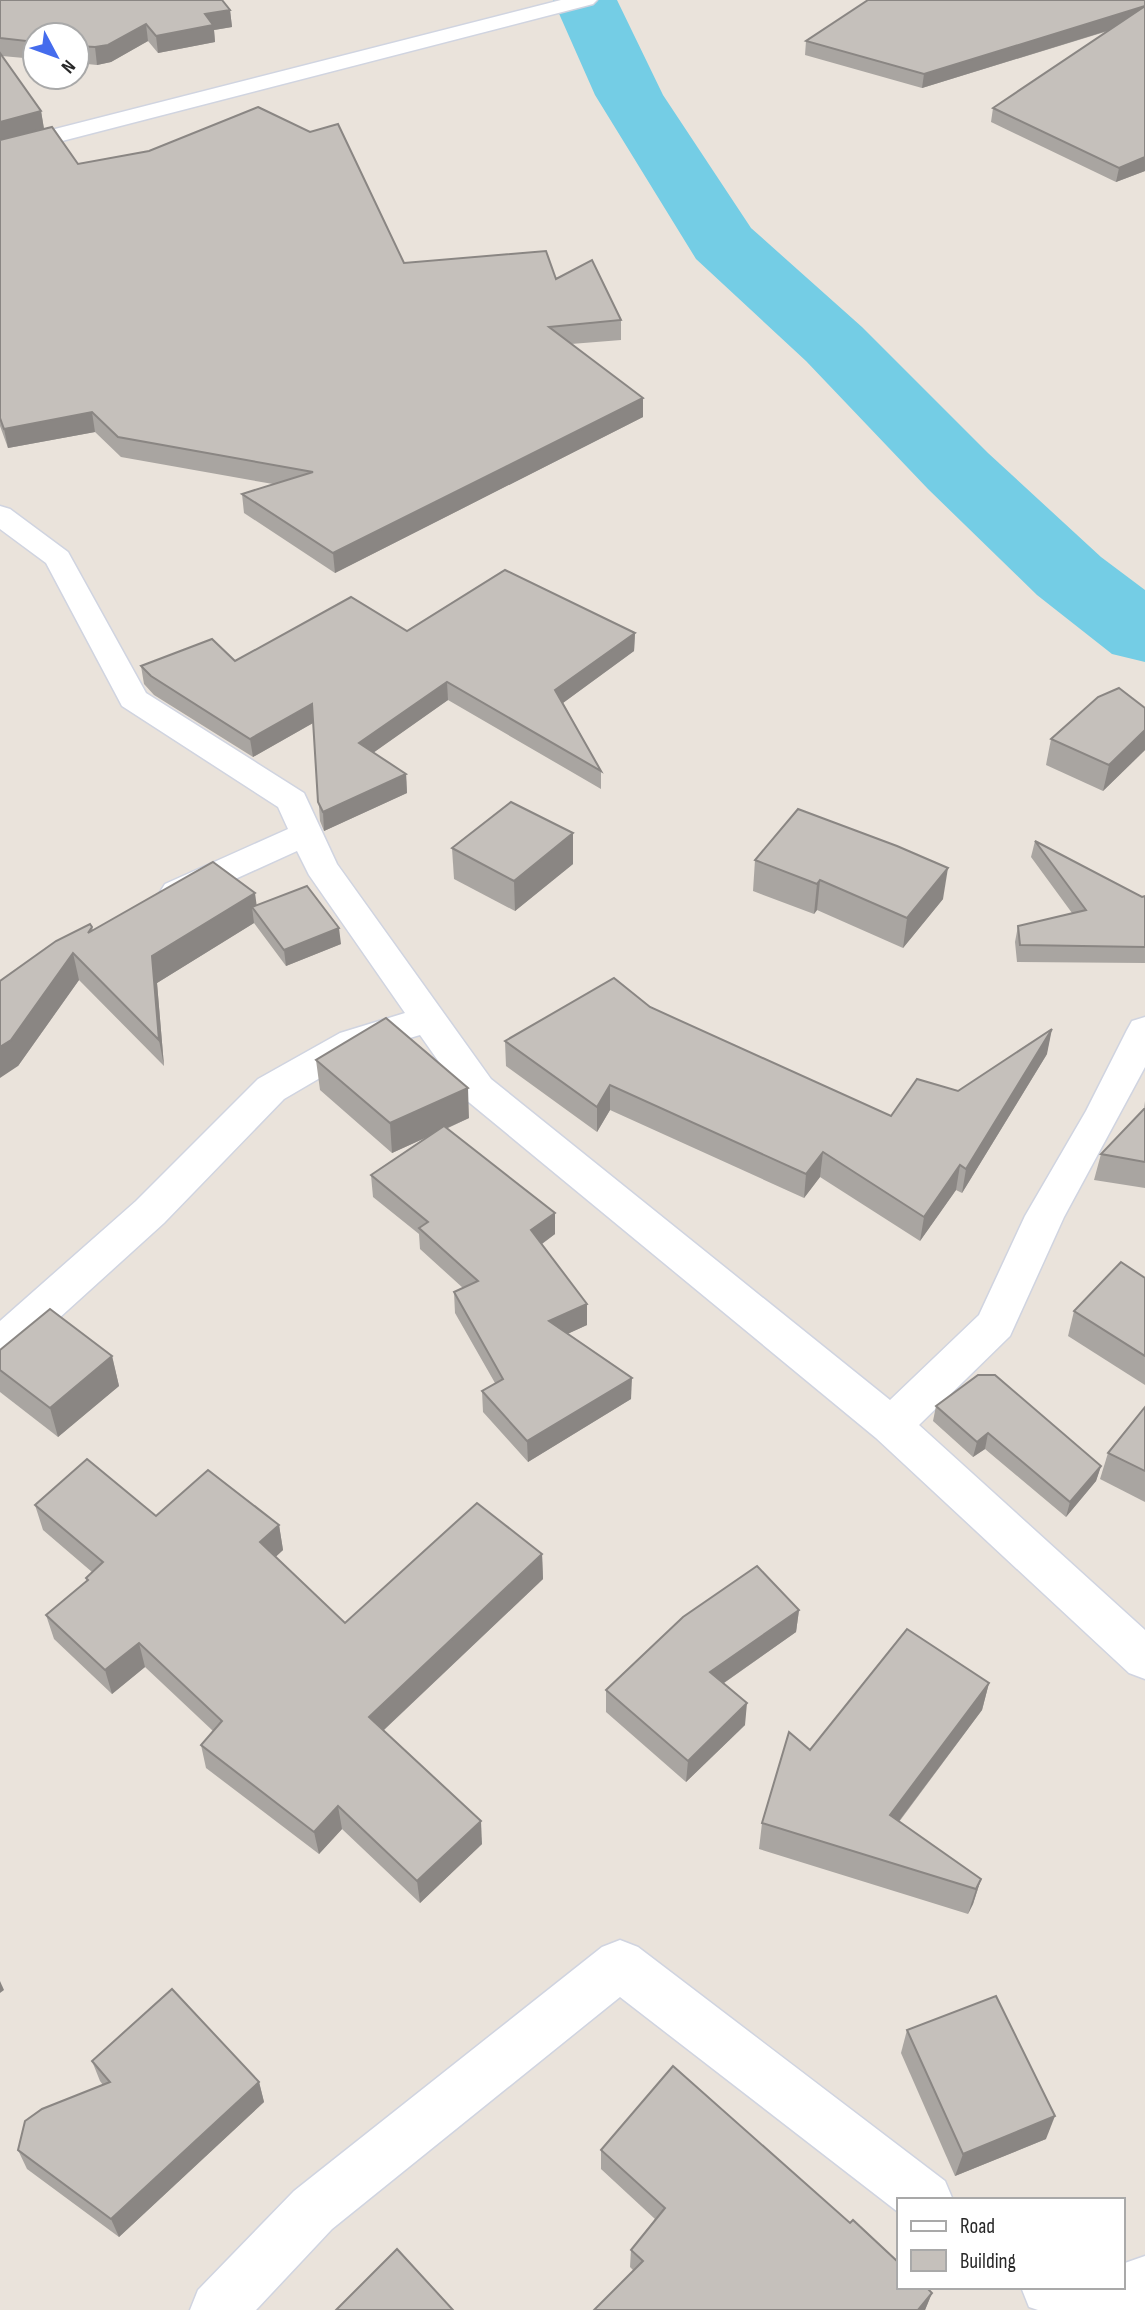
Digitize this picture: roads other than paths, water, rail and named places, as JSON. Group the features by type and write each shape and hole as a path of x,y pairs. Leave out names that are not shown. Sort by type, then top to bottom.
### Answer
{"street":[{"path":"0,150 586,0"},
{"path":"0,515 58,558 133,699 292,801 321,867 478,1088 891,1426 1145,1659"},
{"path":"144,908 306,834"},
{"path":"0,1346 150,1212 271,1089 354,1042 429,1019"},
{"path":"891,1426 995,1325 1045,1216 1104,1112 1145,1030"},
{"path":"218,2310 313,2210 620,1965 923,2198"},
{"path":"1070,2289 1134,2295"}],"waterway":[{"path":"585,0 629,95 723,243 834,344 958,471 1069,576 1145,634"}]}
